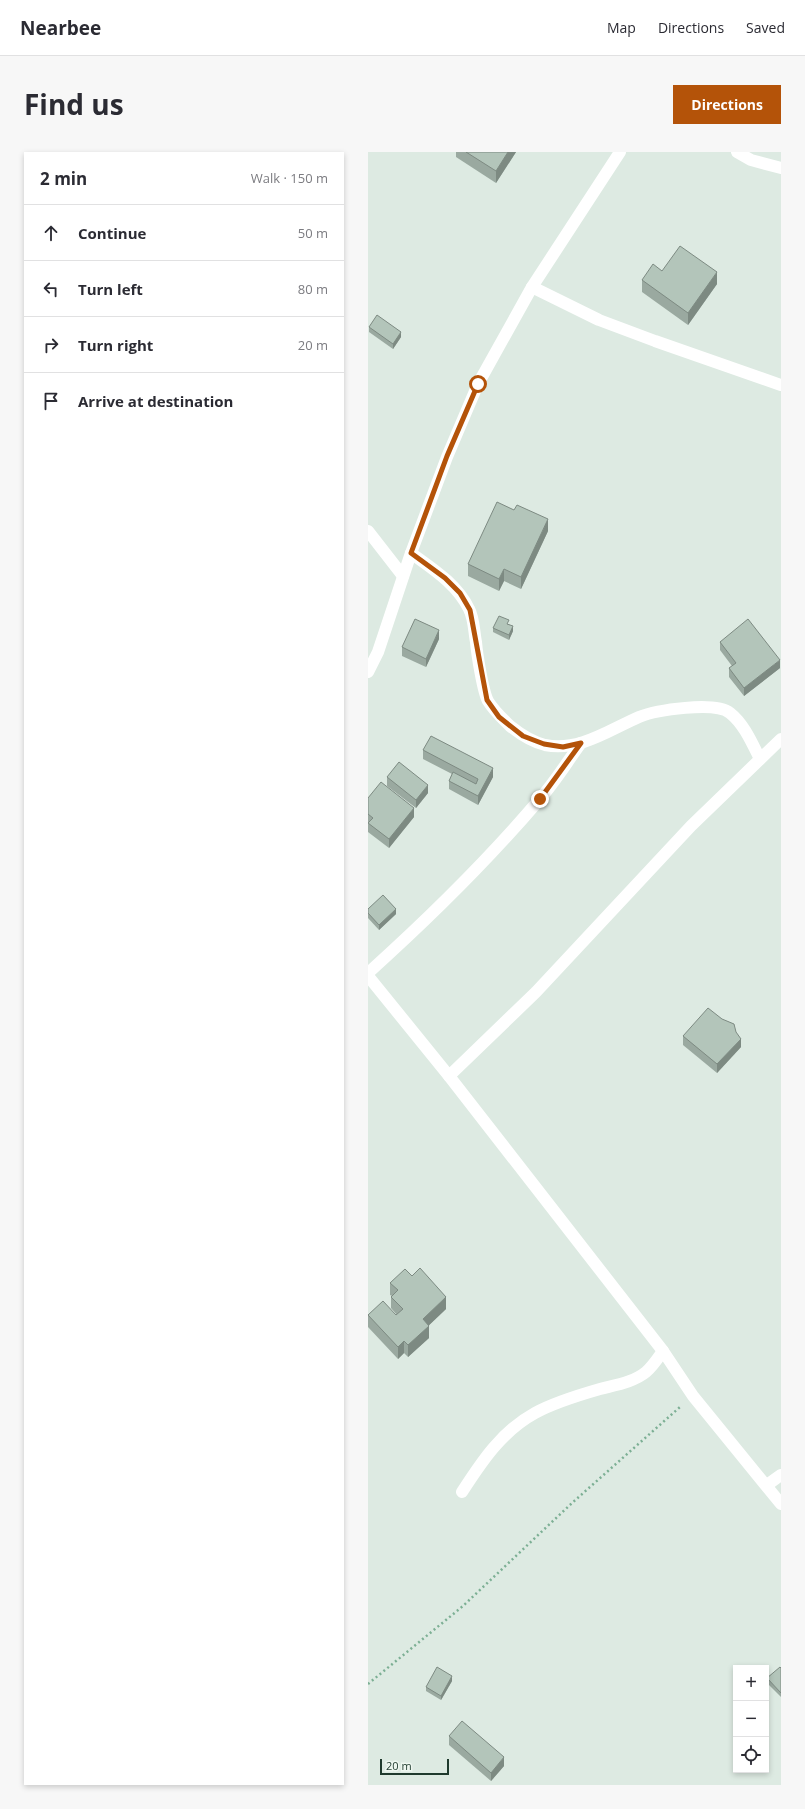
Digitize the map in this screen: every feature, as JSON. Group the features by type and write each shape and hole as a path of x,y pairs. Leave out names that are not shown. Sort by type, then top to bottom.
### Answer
{"street":[{"path":"737,152 751,160 781,168"},
{"path":"368,672 378,652 411,553 447,456 478,384 532,286 616,154"},
{"path":"532,286 613,325 781,385"},
{"path":"368,531 403,576"},
{"path":"411,553 445,578 460,593 470,610 487,700 499,717 523,736 544,744 563,747 581,743 640,717 687,707 705,706 720,708 729,712 738,720 760,759"},
{"path":"450,1076 536,992 691,826 781,739"},
{"path":"368,973 407,938 540,799 581,743"},
{"path":"368,976 450,1076 663,1351 693,1396 781,1504"},
{"path":"462,1492 482,1460 505,1434 535,1413 576,1396 631,1380 645,1373 654,1364 663,1351"},
{"path":"767,1485 781,1475"}],"path":[{"path":"368,1684 463,1606 572,1503 693,1396"}],"building":[{"path":"466,152 508,152 496,171"},
{"path":"680,246 717,272 688,313 642,280 653,264 662,271"},
{"path":"377,315 401,332 393,344 369,327"},
{"path":"497,502 514,510 517,505 548,519 521,577 504,569 499,579 468,564"},
{"path":"499,616 509,620 507,624 513,626 509,635 493,628"},
{"path":"415,619 439,630 426,659 402,647"},
{"path":"748,619 780,660 744,688 729,668 736,663 720,642"},
{"path":"431,736 493,768 478,796 449,781 453,772 476,784 478,779 423,750"},
{"path":"399,762 428,785 416,800 387,777"},
{"path":"381,782 414,808 389,839 368,823 373,818 368,814 368,798"},
{"path":"383,895 396,909 379,925 368,913 368,909"},
{"path":"708,1008 722,1019 734,1024 736,1032 741,1039 717,1064 683,1036"},
{"path":"420,1268 446,1297 423,1319 429,1326 408,1345 404,1341 398,1347 368,1315 383,1301 396,1315 403,1309 391,1297 398,1290 390,1283 405,1269 412,1276"},
{"path":"437,1667 452,1676 441,1696 426,1687"},
{"path":"780,1667 781,1668 781,1693 769,1680 769,1676"},
{"path":"462,1721 504,1757 491,1773 449,1736"}],"route":[{"path":"478,384 447,456 411,553 445,578 460,593 470,610 487,700 499,717 523,736 544,744 563,747 581,743 540,799"}]}
